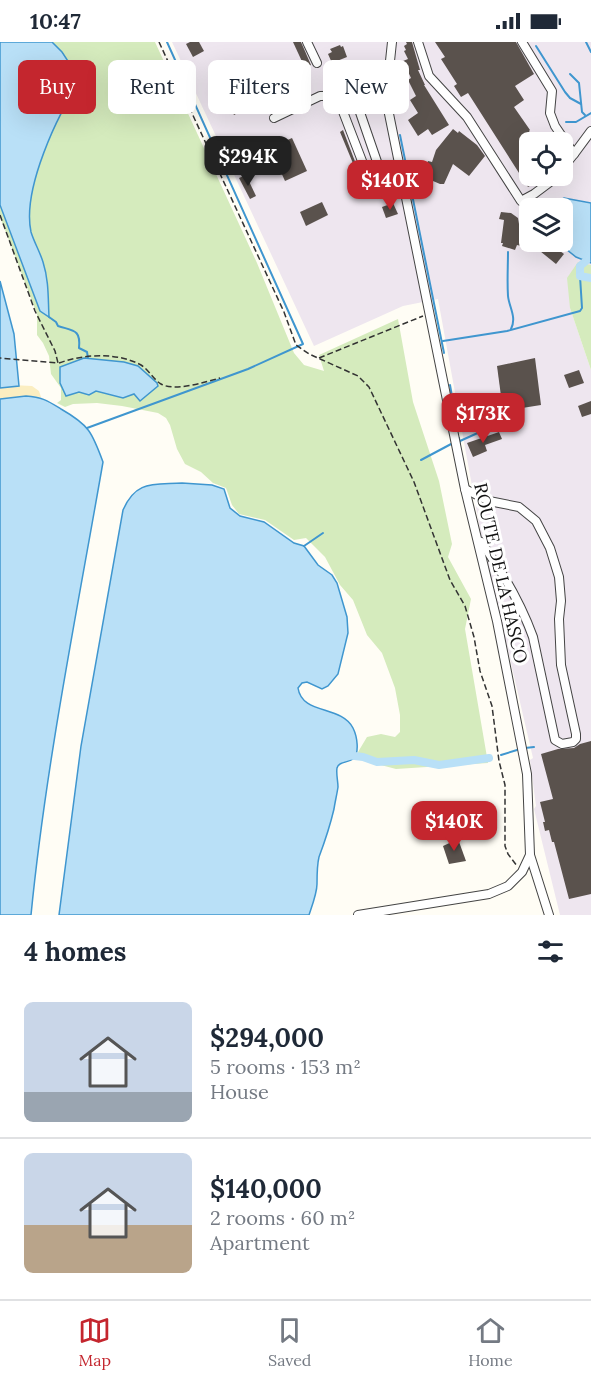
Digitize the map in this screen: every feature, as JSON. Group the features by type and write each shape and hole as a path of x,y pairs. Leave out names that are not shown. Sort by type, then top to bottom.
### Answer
{"street":[{"path":"307,42 317,63"},
{"name":"ROUTE DE LA HASCO","path":"390,60 392,42"},
{"path":"418,42 429,76 467,117 521,201 545,186"},
{"path":"522,42 552,91 550,113 555,126 574,154 591,131"},
{"path":"274,118 323,96"},
{"path":"344,114 372,187 384,182 361,114"},
{"name":"ROUTE DE LA HASCO","path":"358,915 489,894 508,886 522,872 530,855 527,774 497,621 465,489 389,114"},
{"path":"465,489 489,501 519,507 536,521 550,548 559,577 561,601 559,646 576,734 573,742 562,744 555,740 529,625 495,561 478,537"},
{"path":"530,855 549,915"}],"path":[{"path":"159,42 284,312 293,340 296,345 319,358 357,376 369,387 414,482 450,580 465,606 480,671 492,706 505,784 505,846 508,854 522,872"},
{"path":"0,215 38,320 55,351 58,363"},
{"path":"319,358 429,313"},
{"path":"0,358 58,363 88,356 131,361 150,371 161,384 182,388 220,378"}],"shaded area":[{"path":"172,42 591,42 591,266 570,308 591,370 591,915 560,915 534,809 536,806 530,760 533,758 480,530 438,299 403,306 314,346 196,93 196,60 180,60"}],"green space":[{"path":"0,42 155,42 163,60 108,60 108,114 188,114 257,263 294,353 304,365 324,371 319,355 398,319 413,402 439,481 452,544 448,557 471,599 465,629 488,763 396,769 358,759 358,752 367,737 381,734 395,737 400,732 400,715 395,688 382,653 367,635 353,600 340,585 325,557 306,538 294,540 265,520 239,514 232,505 226,488 213,483 201,472 185,464 177,449 170,425 166,418 158,413 97,403 73,404 65,407 57,403 61,400 61,388 51,374 49,356 37,335 37,314 0,217"},
{"path":"578,262 591,265 591,370 570,308 567,278"}],"sand":[{"path":"12,385 32,386 39,391 41,397 0,399 0,388"}],"water":[{"path":"0,42 52,42 67,60 18,60 18,114 61,114 52,132 37,174 30,215 31,232 45,269 49,317 40,311 0,205"},
{"path":"573,200 591,203 591,263 570,252 573,252"},
{"path":"0,281 14,334 19,386 0,388"},
{"path":"84,358 124,362 138,366 158,386 140,401 134,394 123,398 96,391 89,395 79,392 66,396 60,383 60,367"},
{"path":"26,396 45,400 84,425 96,443 103,462 54,744 31,915 0,915 0,399"},
{"path":"182,483 212,485 224,489 230,508 240,516 264,522 294,543 304,546 318,565 332,575 337,583 347,617 348,633 338,674 328,686 322,689 307,682 302,683 298,688 301,697 307,702 347,721 353,728 357,744 357,753 353,759 340,764 337,768 338,787 334,809 319,857 316,891 309,915 59,915 81,746 123,510 134,493 146,486"}],"building":[{"path":"199,42 204,51 193,57 186,44"},
{"path":"293,42 301,42 309,60 301,60"},
{"path":"406,42 412,42 424,85 449,125 432,135 428,129 418,136 408,120 418,113 410,100 416,96 409,82 411,78 409,60 406,60 408,59 404,51 406,50 404,46"},
{"path":"435,42 516,42 534,74 515,86 524,100 514,107 530,130 530,132 519,132 519,173 468,93 461,97 454,86 457,84 441,59 445,57"},
{"path":"343,46 347,57 331,60 328,54 332,52 330,49"},
{"path":"453,129 477,145 485,156 469,176 453,164 444,184 440,184 426,178 427,176 423,174 428,161 432,162 436,150"},
{"path":"343,130 364,185 356,189 350,176 357,173 340,132"},
{"path":"292,138 307,171 285,181 270,148"},
{"path":"246,175 256,196 250,199 239,178"},
{"path":"322,202 328,215 306,226 300,212"},
{"path":"393,203 398,214 386,218 382,207"},
{"path":"501,212 511,213 518,218 519,246 517,245 515,250 502,246 504,220 499,219"},
{"path":"541,252 564,254 556,264"},
{"path":"535,358 541,405 503,411 497,366"},
{"path":"579,370 584,383 569,388 564,375"},
{"path":"591,401 591,414 582,417 578,406"},
{"path":"499,432 502,439 485,445 487,451 473,457 467,443"},
{"path":"591,741 591,894 569,899 554,842 552,842 549,830 545,831 543,822 545,822 540,802 553,799 541,754 558,749 574,748"},
{"path":"458,839 466,861 449,864 443,846"}],"waterway":[{"path":"87,428 248,369 303,344 167,42"},
{"path":"586,42 591,52"},
{"path":"536,46 565,92 581,104"},
{"path":"570,74 579,83 582,112 585,115"},
{"path":"566,122 576,122 591,113"},
{"path":"400,135 444,353"},
{"path":"508,252 508,296 513,320 511,329"},
{"path":"586,261 580,266 580,276 591,278"},
{"path":"443,341 507,331 580,311 582,308 580,276"},
{"path":"49,317 58,326 77,334 79,348 87,352 88,358"},
{"path":"450,385 454,408"},
{"path":"460,441 491,427 523,417"},
{"path":"459,438 460,445"},
{"path":"421,460 453,443"},
{"path":"304,546 323,533"},
{"path":"525,748 534,747"},
{"path":"501,755 517,750"},
{"path":"346,755 377,762 414,760 439,765 489,758"}]}
